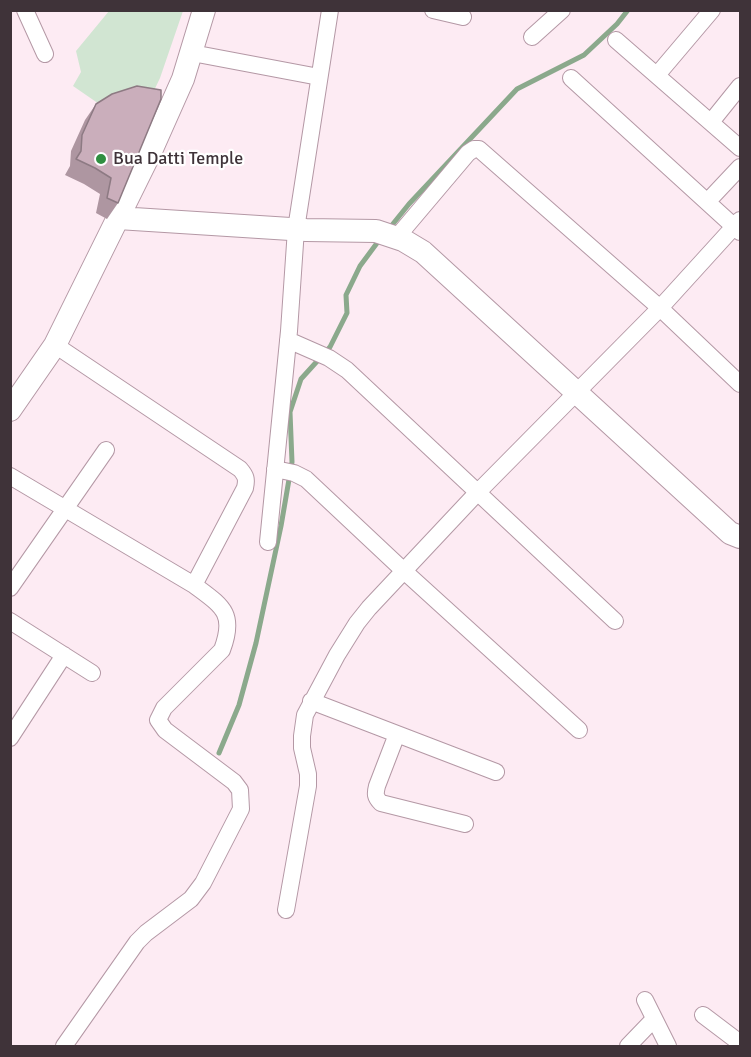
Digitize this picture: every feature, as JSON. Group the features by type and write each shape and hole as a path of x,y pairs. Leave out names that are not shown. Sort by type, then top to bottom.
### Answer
{"street":[{"path":"25,10 45,54"},
{"path":"10,410 55,345 172,107 192,53 204,10"},
{"path":"268,542 284,471 288,340 296,229 330,10"},
{"path":"433,10 464,17"},
{"path":"532,37 562,10"},
{"path":"657,75 712,10"},
{"path":"616,40 741,148"},
{"path":"192,53 319,76"},
{"path":"286,910 308,786 308,774 302,748 305,715 357,623 477,492 739,226 571,78"},
{"path":"711,122 741,86"},
{"path":"389,235 468,153 479,149 660,308 741,384"},
{"path":"708,201 741,167"},
{"path":"118,218 389,235 423,252 730,533 741,537"},
{"path":"288,340 323,355 347,370 615,621"},
{"path":"55,345 240,469 246,476 247,481 244,488 194,585"},
{"path":"10,588 106,450"},
{"path":"284,471 306,479 579,730"},
{"path":"10,476 194,585 225,610 228,626 225,641 216,657 164,708 158,720 165,730 234,782 240,790 241,809 203,883 191,899 136,942 64,1047"},
{"path":"10,621 92,673"},
{"path":"10,738 64,655"},
{"path":"311,701 495,772"},
{"path":"397,734 377,786 376,798 381,803 465,824"},
{"path":"645,1000 668,1047"},
{"path":"703,1015 741,1043"},
{"path":"628,1047 654,1019"}],"green space":[{"path":"109,11 183,11 160,78 149,101 102,106 73,86 81,72 76,51"}],"building":[{"name":"Bua Datti Temple","path":"137,86 161,90 161,99 118,203 107,198 111,178 76,159 81,151 82,135 96,104 112,94"}],"waterway":[{"path":"388,230 409,204 517,89 584,55 617,24 628,10"},
{"path":"219,753 239,705 256,643 281,526 292,462 290,412 301,379 330,347 347,313 346,295 360,266 380,239"}],"place":[{"name":"Bua Datti Temple","path":"101,159"}]}
